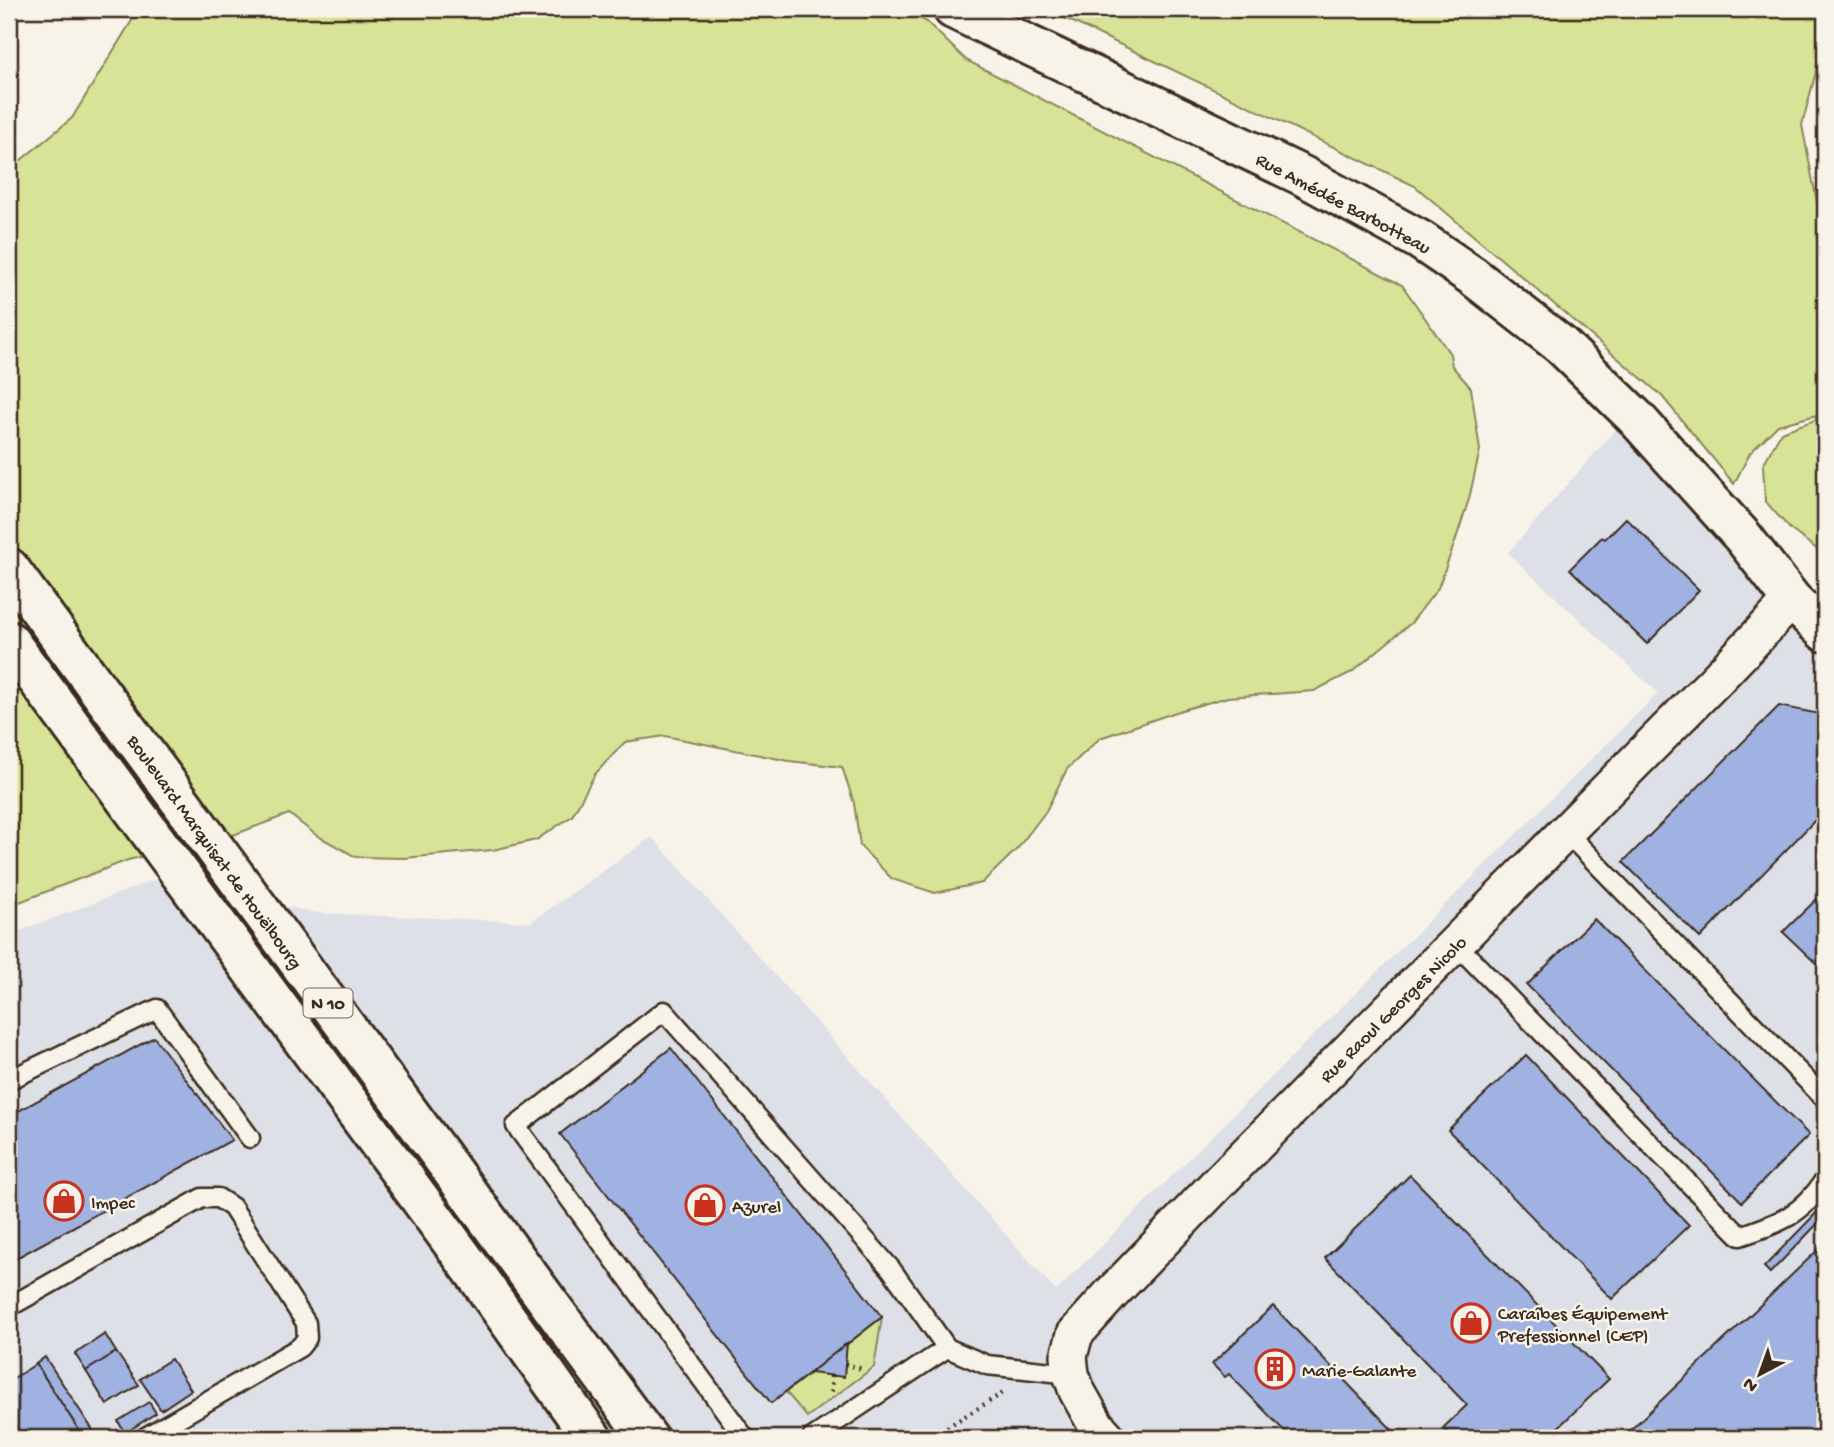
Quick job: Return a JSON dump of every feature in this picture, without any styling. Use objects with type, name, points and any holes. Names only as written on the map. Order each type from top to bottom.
[{"type":"main road","name":"Rue Amédée Barbotteau","points":[[953,9],[1303,176],[1420,240],[1463,270],[1561,345],[1635,417],[1743,537],[1792,600],[1825,632]]},
{"type":"main road","name":"Boulevard Marquisat de Houëlbourg","points":[[9,568],[648,1438]]},
{"type":"main road","name":"N 10","points":[[9,642],[476,1275],[592,1438]]},
{"type":"street","name":"Rue Raoul Georges Nicolo","points":[[1095,1434],[1077,1391],[1055,1373],[1069,1356],[1075,1334],[1792,600]]},
{"type":"lane","points":[[1566,832],[1825,1099]]},
{"type":"lane","points":[[1456,944],[1740,1236],[1780,1223],[1814,1197],[1825,1179]]},
{"type":"lane","points":[[9,1080],[157,1009],[250,1138]]},
{"type":"lane","points":[[745,1438],[516,1126],[664,1011],[891,1269],[947,1348],[987,1365],[1055,1373]]},
{"type":"lane","points":[[9,1307],[202,1198],[218,1198],[232,1207],[306,1322],[307,1339],[300,1347],[144,1438]]},
{"type":"lane","points":[[812,1438],[947,1348]]},
{"type":"path","points":[[929,1438],[1055,1373]]},
{"type":"shaded area","points":[[1621,423],[1825,632],[1825,1438],[9,1438],[9,935],[154,880],[317,913],[531,922],[652,837],[1056,1291],[1658,693],[1508,553]]},
{"type":"green space","points":[[139,9],[903,9],[927,22],[966,60],[1402,285],[1450,354],[1452,366],[1471,388],[1480,450],[1469,499],[1438,588],[1411,623],[1352,672],[1314,691],[1228,697],[1100,738],[1067,769],[1046,811],[1017,849],[982,883],[935,893],[892,879],[860,846],[854,803],[842,767],[789,761],[665,736],[625,742],[595,774],[572,816],[536,840],[493,850],[404,858],[356,857],[316,835],[289,814],[236,834],[128,860],[9,906],[9,170],[72,118]]},
{"type":"green space","points":[[1046,9],[1825,9],[1825,44],[1802,125],[1825,243],[1825,555],[1791,530],[1765,501],[1763,465],[1781,432],[1815,420],[1817,415],[1778,425],[1750,453],[1734,484],[1661,395],[1415,186]]},
{"type":"green space","points":[[882,1317],[874,1367],[807,1417],[786,1392]]},
{"type":"building","points":[[1626,518],[1699,590],[1647,644],[1570,569],[1602,537],[1605,539]]},
{"type":"building","points":[[1779,706],[1825,715],[1825,810],[1700,938],[1623,862]]},
{"type":"building","points":[[1825,891],[1825,972],[1783,932]]},
{"type":"building","points":[[1594,919],[1809,1135],[1742,1202],[1527,985]]},
{"type":"building","name":"Impec","points":[[154,1037],[232,1140],[9,1262],[9,1116]]},
{"type":"building","name":"Azurel","points":[[671,1048],[882,1317],[771,1403],[560,1134]]},
{"type":"building","points":[[1526,1055],[1689,1225],[1612,1299],[1448,1130]]},
{"type":"building","name":"Caraîbes Équipement Prefessionnel (CEP)","points":[[1410,1175],[1609,1379],[1547,1438],[1453,1438],[1443,1428],[1467,1405],[1325,1258]]},
{"type":"building","points":[[1825,1204],[1825,1216],[1770,1273],[1764,1267]]},
{"type":"building","points":[[1825,1243],[1825,1438],[1622,1438]]},
{"type":"building","name":"Marie-Galante","points":[[1273,1306],[1400,1438],[1291,1438],[1229,1374],[1225,1377],[1212,1364]]},
{"type":"building","points":[[105,1334],[116,1352],[86,1371],[75,1354]]},
{"type":"building","points":[[847,1343],[844,1377],[810,1373]]},
{"type":"building","points":[[116,1352],[139,1385],[107,1405],[86,1371]]},
{"type":"building","points":[[45,1357],[98,1438],[84,1438],[36,1364]]},
{"type":"building","points":[[171,1359],[191,1390],[161,1410],[140,1379]]},
{"type":"building","points":[[36,1364],[84,1438],[22,1438],[9,1417],[9,1381]]},
{"type":"building","points":[[149,1402],[156,1413],[125,1433],[118,1421]]},
{"type":"place","name":"Impec","points":[[64,1201]]},
{"type":"place","name":"Azurel","points":[[705,1205]]},
{"type":"place","name":"Caraîbes Équipement Prefessionnel (CEP)","points":[[1471,1323]]},
{"type":"place","name":"Marie-Galante","points":[[1275,1369]]}]
